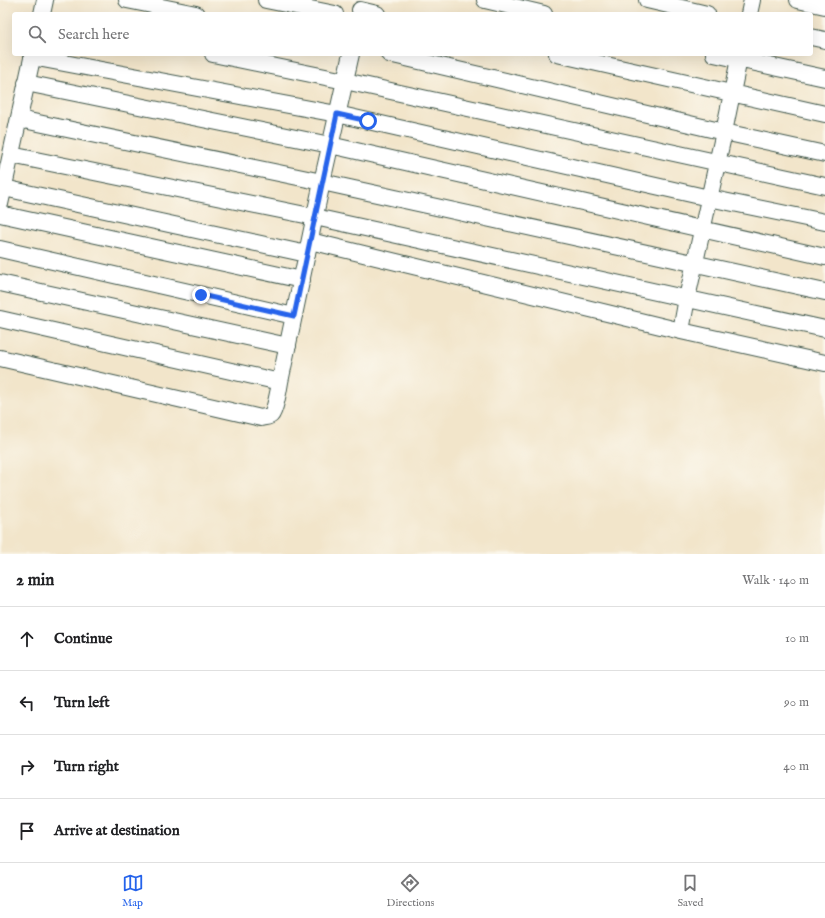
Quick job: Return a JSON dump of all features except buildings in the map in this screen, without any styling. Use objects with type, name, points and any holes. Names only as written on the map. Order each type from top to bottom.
[{"type":"lane","points":[[42,12],[45,0]]},
{"type":"lane","points":[[127,0],[186,12]]},
{"type":"lane","points":[[266,0],[325,12]]},
{"type":"lane","points":[[485,0],[536,12]]},
{"type":"lane","points":[[647,0],[698,12]]},
{"type":"lane","points":[[749,12],[752,0]]},
{"type":"lane","points":[[798,0],[825,6]]},
{"type":"lane","points":[[360,8],[371,12]]},
{"type":"lane","points":[[813,37],[825,40]]},
{"type":"lane","points":[[0,204],[33,56]]},
{"type":"lane","points":[[38,56],[337,114],[708,198],[825,222]]},
{"type":"lane","points":[[223,56],[345,81],[825,186]]},
{"type":"lane","points":[[0,358],[262,418],[271,415],[274,408],[288,346],[350,56]]},
{"type":"lane","points":[[398,56],[825,154]]},
{"type":"lane","points":[[566,56],[825,114]]},
{"type":"lane","points":[[681,331],[694,263],[724,132],[739,57],[825,78]]},
{"type":"lane","points":[[26,83],[330,146],[825,257]]},
{"type":"lane","points":[[19,119],[322,182],[825,292]]},
{"type":"lane","points":[[11,155],[315,217],[825,329]]},
{"type":"lane","points":[[4,188],[309,248],[825,363]]},
{"type":"lane","points":[[0,214],[302,280]]},
{"type":"lane","points":[[0,249],[294,316]]},
{"type":"lane","points":[[0,283],[288,346]]},
{"type":"lane","points":[[0,318],[280,382]]},
{"type":"route","points":[[201,295],[294,316],[337,114],[368,121]]}]
